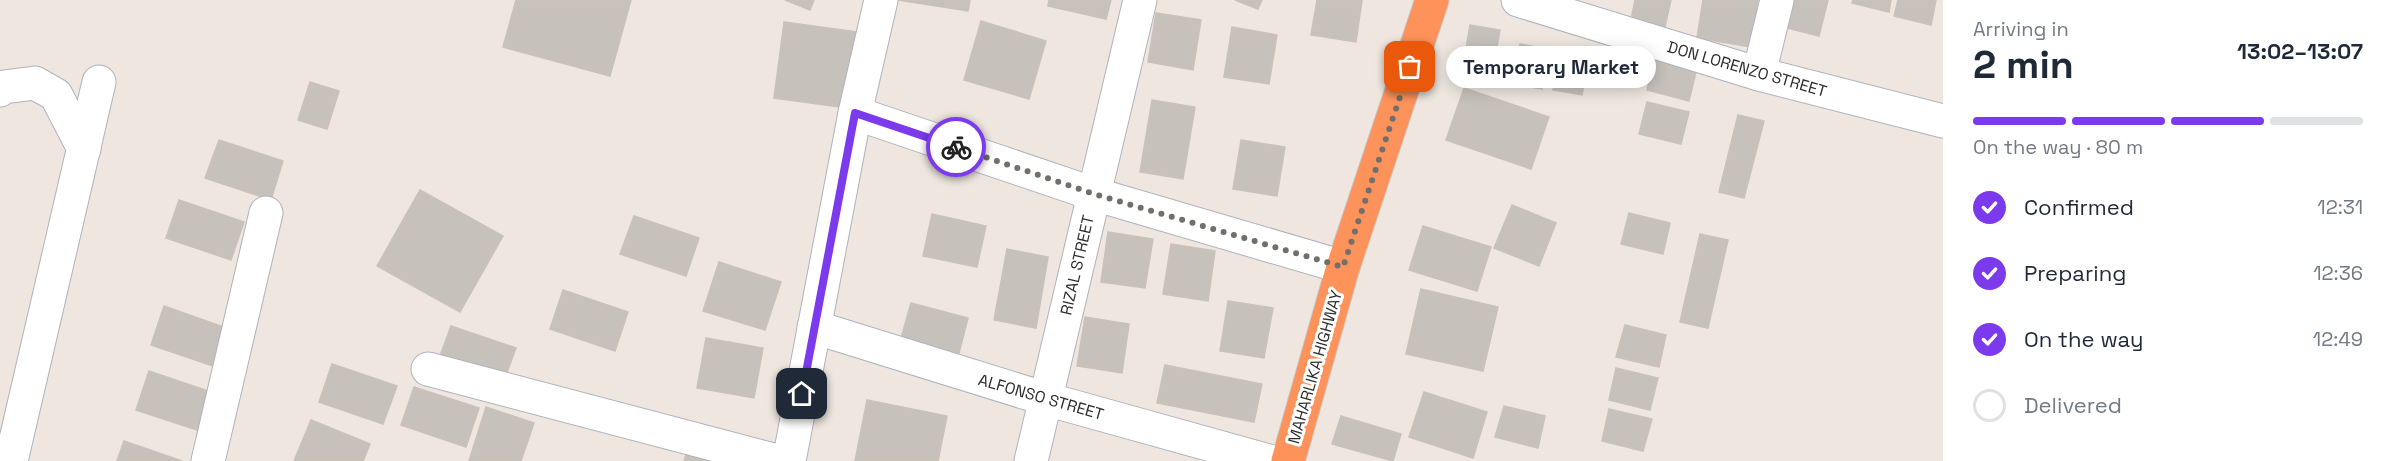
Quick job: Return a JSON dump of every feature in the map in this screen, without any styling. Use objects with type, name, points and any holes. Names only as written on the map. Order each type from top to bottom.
[{"type":"highway","name":"MAHARLIKA HIGHWAY","points":[[1288,461],[1343,267],[1432,0]]},
{"type":"street","points":[[789,461],[855,113],[881,0]]},
{"type":"street","name":"RIZAL STREET","points":[[1031,461],[1140,0]]},
{"type":"street","name":"DON LORENZO STREET","points":[[1518,0],[1760,75],[1943,121]]},
{"type":"street","points":[[1760,75],[1777,0]]},
{"type":"street","points":[[11,461],[99,82]]},
{"type":"street","points":[[0,90],[4,87],[35,83],[56,95],[84,149]]},
{"type":"street","points":[[855,113],[1094,194],[1343,267]]},
{"type":"street","points":[[208,461],[266,213]]},
{"type":"street","name":"ALFONSO STREET","points":[[814,327],[1046,399],[1269,461]]},
{"type":"street","points":[[428,369],[777,461]]},
{"type":"building","points":[[516,0],[631,0],[610,76],[503,47]]},
{"type":"building","points":[[785,0],[814,0],[810,10]]},
{"type":"building","points":[[898,0],[970,0],[968,11]]},
{"type":"building","points":[[1049,0],[1111,0],[1106,19],[1048,6]]},
{"type":"building","points":[[1235,0],[1262,0],[1258,9]]},
{"type":"building","points":[[1317,0],[1362,0],[1356,42],[1311,35]]},
{"type":"building","points":[[1635,0],[1671,0],[1664,31],[1630,24]]},
{"type":"building","points":[[1703,0],[1758,0],[1750,47],[1697,38]]},
{"type":"building","points":[[1789,0],[1828,0],[1819,36],[1783,27]]},
{"type":"building","points":[[1853,0],[1891,0],[1889,12],[1852,3]]},
{"type":"building","points":[[1898,0],[1936,0],[1931,25],[1894,16]]},
{"type":"building","points":[[1156,13],[1201,20],[1193,70],[1148,62]]},
{"type":"building","points":[[981,21],[1046,41],[1029,99],[964,80]]},
{"type":"building","points":[[784,22],[857,32],[847,108],[774,98]]},
{"type":"building","points":[[1470,25],[1500,30],[1493,70],[1463,65]]},
{"type":"building","points":[[1232,27],[1277,35],[1269,84],[1224,77]]},
{"type":"building","points":[[1520,44],[1549,49],[1542,89],[1513,84]]},
{"type":"building","points":[[1560,50],[1590,55],[1582,95],[1553,90]]},
{"type":"building","points":[[1655,59],[1697,68],[1689,101],[1647,90]]},
{"type":"building","points":[[310,82],[339,91],[327,129],[298,120]]},
{"type":"building","points":[[1464,88],[1549,117],[1531,169],[1446,140]]},
{"type":"building","points":[[1152,100],[1195,107],[1183,179],[1140,172]]},
{"type":"building","points":[[1647,102],[1689,112],[1681,144],[1639,134]]},
{"type":"building","points":[[1738,115],[1764,121],[1744,198],[1719,192]]},
{"type":"building","points":[[219,140],[283,161],[271,200],[205,178]]},
{"type":"building","points":[[1241,140],[1285,147],[1277,196],[1233,189]]},
{"type":"building","points":[[420,190],[503,236],[460,312],[377,266]]},
{"type":"building","points":[[179,200],[244,222],[231,260],[166,238]]},
{"type":"building","points":[[1512,205],[1556,223],[1539,266],[1494,248]]},
{"type":"building","points":[[1629,213],[1670,223],[1663,254],[1621,244]]},
{"type":"building","points":[[932,214],[986,226],[977,267],[923,256]]},
{"type":"building","points":[[634,216],[699,238],[686,276],[620,254]]},
{"type":"building","points":[[1423,226],[1491,247],[1477,291],[1409,270]]},
{"type":"building","points":[[1108,232],[1153,239],[1145,288],[1101,282]]},
{"type":"building","points":[[1700,234],[1728,240],[1708,328],[1680,322]]},
{"type":"building","points":[[1171,244],[1215,251],[1208,301],[1163,294]]},
{"type":"building","points":[[1007,249],[1048,257],[1036,328],[994,320]]},
{"type":"building","points":[[719,262],[781,282],[765,330],[703,311]]},
{"type":"building","points":[[1421,289],[1498,307],[1483,371],[1406,354]]},
{"type":"building","points":[[563,290],[628,312],[615,351],[550,329]]},
{"type":"building","points":[[1228,301],[1273,308],[1264,358],[1220,351]]},
{"type":"building","points":[[911,303],[968,318],[958,357],[900,342]]},
{"type":"building","points":[[164,306],[229,329],[216,367],[151,345]]},
{"type":"building","points":[[1085,317],[1129,324],[1122,373],[1077,366]]},
{"type":"building","points":[[1625,325],[1666,335],[1659,367],[1616,357]]},
{"type":"building","points":[[451,326],[516,348],[502,386],[437,364]]},
{"type":"building","points":[[706,338],[763,348],[754,398],[697,388]]},
{"type":"building","points":[[332,364],[397,386],[383,424],[319,402]]},
{"type":"building","points":[[1165,365],[1262,384],[1254,422],[1157,403]]},
{"type":"building","points":[[1616,368],[1658,378],[1650,410],[1609,400]]},
{"type":"building","points":[[149,371],[214,393],[200,431],[136,410]]},
{"type":"building","points":[[414,387],[479,408],[466,447],[401,425]]},
{"type":"building","points":[[1424,392],[1487,412],[1473,458],[1409,437]]},
{"type":"building","points":[[867,400],[947,416],[938,461],[855,461]]},
{"type":"building","points":[[1504,406],[1545,416],[1538,448],[1495,437]]},
{"type":"building","points":[[486,407],[534,423],[521,461],[469,461]]},
{"type":"building","points":[[1609,409],[1652,419],[1643,451],[1602,441]]},
{"type":"building","points":[[1341,416],[1401,434],[1393,461],[1332,444]]},
{"type":"building","points":[[311,420],[370,444],[363,461],[294,461]]},
{"type":"building","points":[[124,441],[182,461],[117,461]]},
{"type":"building","points":[[688,449],[724,461],[684,461]]},
{"type":"way so far","points":[[956,147],[1094,194],[1343,267],[1410,67]]},
{"type":"place","name":"Temporary Market","points":[[1410,67]]},
{"type":"route","points":[[802,394],[855,113],[956,147]]}]
